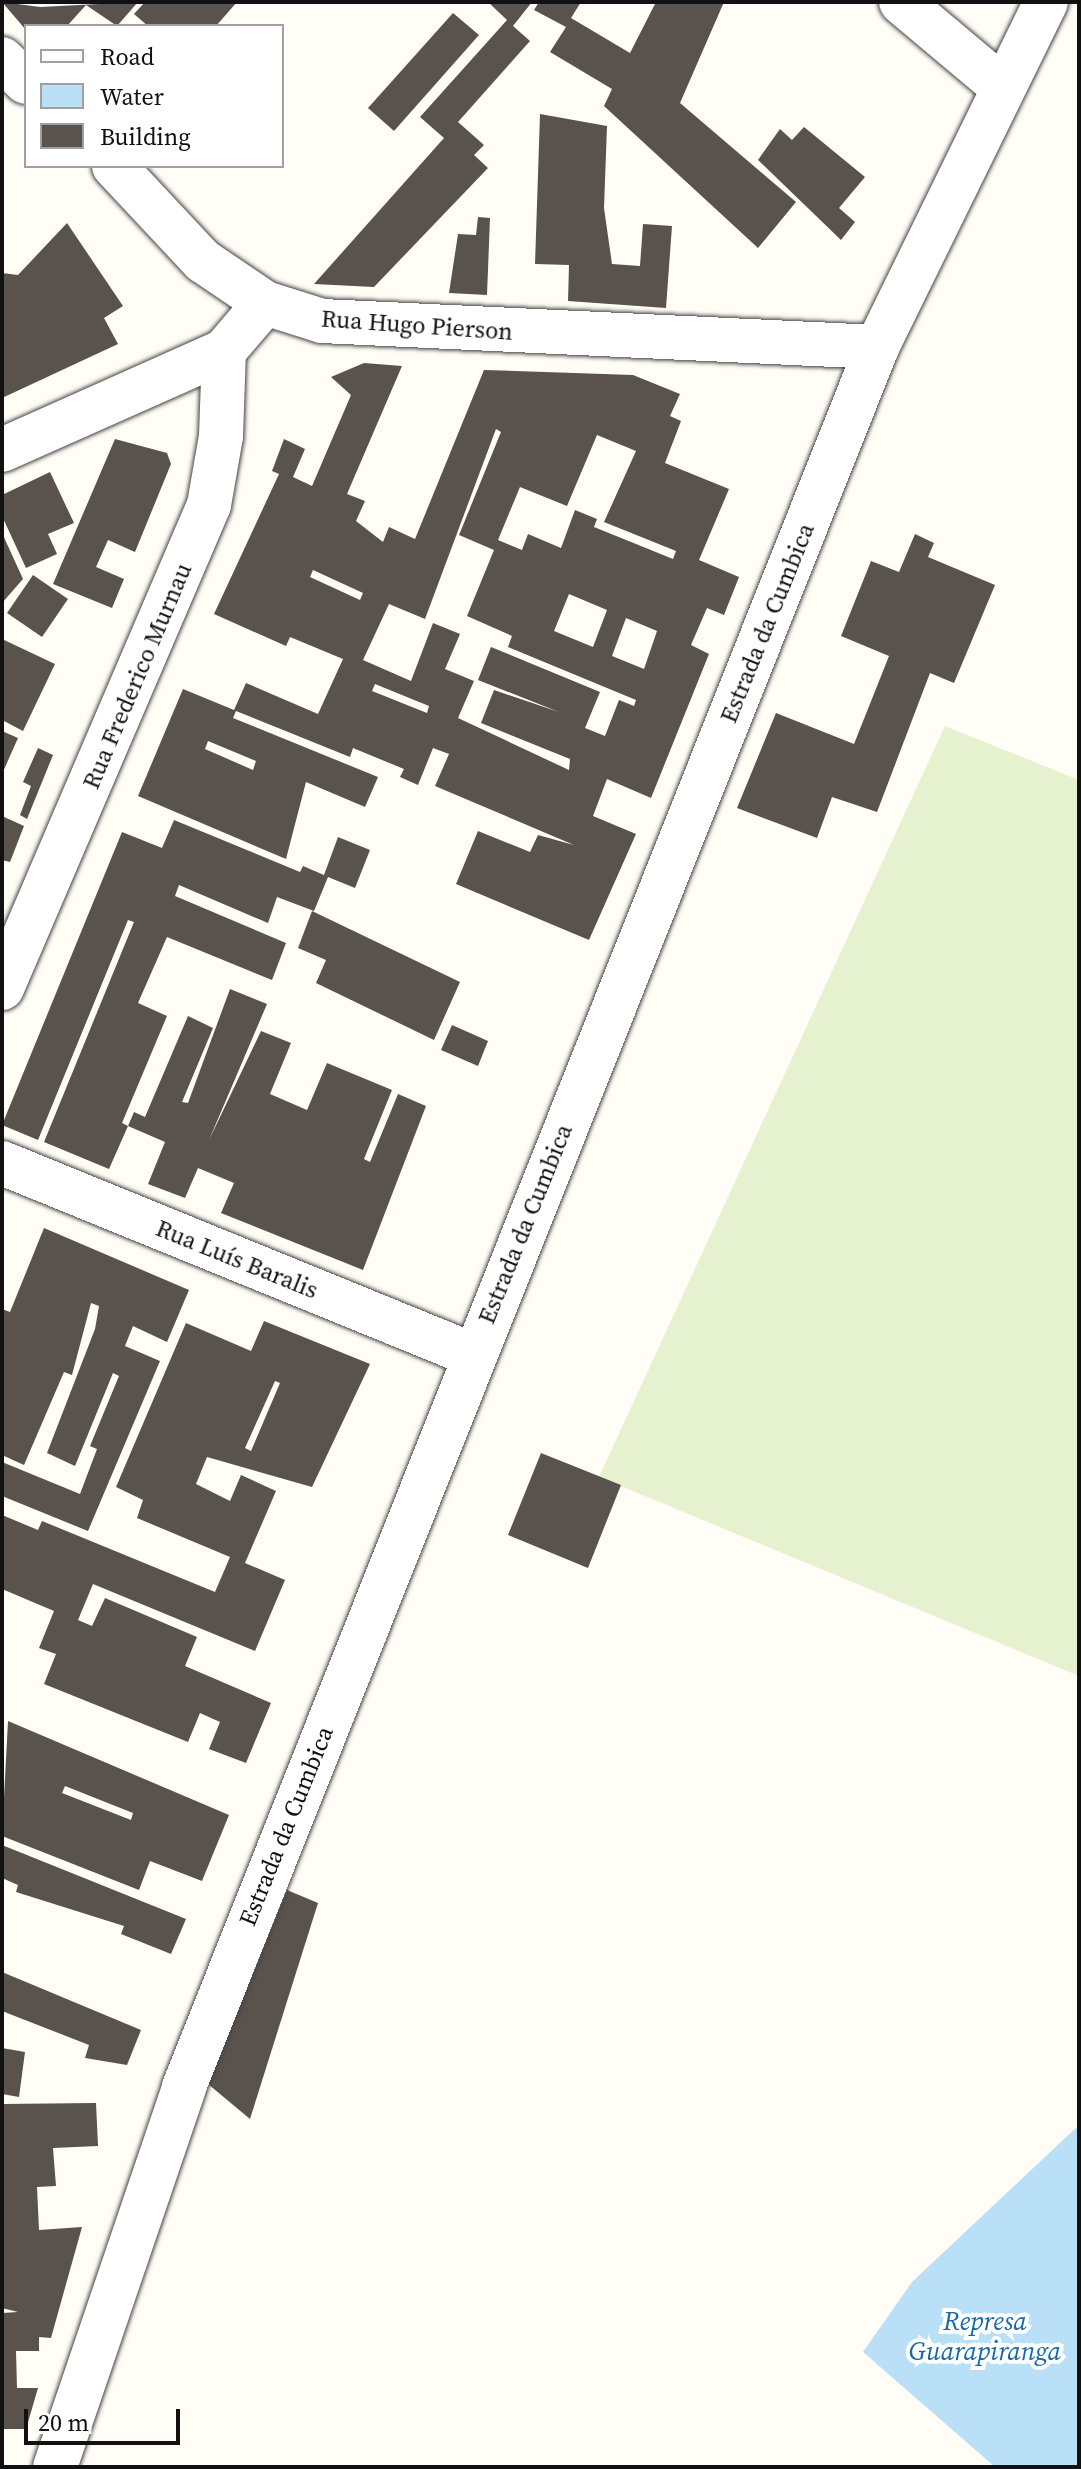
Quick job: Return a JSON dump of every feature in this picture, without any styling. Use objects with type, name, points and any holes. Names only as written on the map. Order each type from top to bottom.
[{"type":"street","points":[[901,2],[1000,85]]},
{"type":"street","name":"Estrada da Cumbica","points":[[55,2467],[184,2087],[877,347],[1000,85],[1046,2]]},
{"type":"street","points":[[2,59],[24,80]]},
{"type":"street","name":"Rua Hugo Pierson","points":[[116,168],[203,261],[265,303],[322,321],[877,347]]},
{"type":"street","points":[[2,450],[224,351],[265,303]]},
{"type":"street","name":"Rua Frederico Murnau","points":[[2,988],[209,505],[221,436],[224,351]]},
{"type":"street","name":"Rua Luís Baralis","points":[[2,1163],[473,1355]]},
{"type":"green space","points":[[945,726],[1079,780],[1079,1676],[599,1477]]},
{"type":"water","name":"Represa Guarapiranga","points":[[1079,2125],[1079,2467],[995,2467],[863,2352],[912,2282]]},
{"type":"building","points":[[2,2],[40,7],[138,2],[119,24],[86,5],[69,24],[24,24],[24,28]]},
{"type":"building","points":[[145,2],[237,2],[218,24],[146,24],[134,14]]},
{"type":"building","points":[[488,2],[532,2],[513,26],[530,41],[458,122],[484,145],[474,155],[488,168],[374,287],[314,284],[444,138],[420,117],[507,20]]},
{"type":"building","points":[[539,2],[581,2],[571,18],[630,53],[656,2],[724,2],[680,103],[796,202],[758,248],[604,106],[612,89],[550,52],[566,27],[534,10]]},
{"type":"building","points":[[453,13],[479,35],[394,131],[368,108]]},
{"type":"building","points":[[540,114],[607,126],[604,208],[612,264],[640,266],[643,224],[672,226],[666,308],[568,301],[569,265],[535,264]]},
{"type":"building","points":[[804,127],[865,177],[839,208],[855,222],[841,240],[758,160],[780,129],[792,140]]},
{"type":"building","points":[[478,217],[490,218],[487,295],[449,293],[458,234],[476,235]]},
{"type":"building","points":[[67,223],[123,306],[104,318],[118,344],[2,398],[2,273],[18,275]]},
{"type":"building","points":[[364,363],[402,366],[347,494],[365,501],[356,521],[383,542],[389,527],[415,539],[484,370],[633,375],[680,394],[670,416],[681,421],[665,463],[729,489],[699,560],[739,577],[724,615],[707,608],[691,645],[709,654],[651,798],[607,779],[593,816],[636,834],[589,940],[456,884],[478,831],[530,852],[538,835],[574,845],[435,786],[449,754],[433,748],[418,785],[400,777],[404,769],[353,748],[350,757],[236,711],[233,718],[378,777],[365,807],[306,782],[286,859],[138,796],[183,689],[234,710],[246,683],[318,714],[343,659],[290,637],[286,646],[214,614],[279,474],[272,471],[284,439],[305,449],[293,477],[312,486],[351,395],[331,377]],"holes":[[[496,429],[501,432],[459,535],[494,550],[467,616],[512,636],[508,647],[636,700],[634,706],[619,700],[605,736],[585,728],[600,692],[491,647],[478,680],[559,712],[494,690],[481,723],[570,759],[569,770],[458,718],[474,681],[445,669],[460,634],[433,623],[411,681],[363,660],[389,604],[425,619]],[[597,435],[636,451],[604,522],[676,551],[673,559],[594,527],[597,519],[575,510],[561,548],[528,534],[522,550],[498,540],[520,487],[567,506]],[[313,570],[363,593],[360,600],[310,577]],[[569,594],[607,610],[593,647],[554,631]],[[626,618],[657,631],[644,669],[612,656]],[[375,684],[429,706],[427,713],[372,691]],[[208,741],[256,761],[253,770],[205,749]]]},
{"type":"building","points":[[115,439],[167,453],[171,464],[135,552],[108,540],[96,567],[124,579],[112,608],[53,584]]},
{"type":"building","points":[[50,472],[74,523],[48,534],[57,554],[26,568],[2,516],[2,495]]},
{"type":"building","points":[[2,533],[23,579],[2,603]]},
{"type":"building","points":[[915,534],[934,543],[928,557],[995,585],[954,683],[930,673],[877,812],[832,797],[817,838],[737,808],[776,713],[854,744],[889,656],[841,636],[871,561],[899,572]]},
{"type":"building","points":[[33,575],[68,599],[42,637],[7,613]]},
{"type":"building","points":[[2,639],[55,664],[23,731],[2,720]]},
{"type":"building","points":[[2,731],[18,738],[2,774]]},
{"type":"building","points":[[38,748],[53,755],[27,819],[20,815],[31,786],[23,782]]},
{"type":"building","points":[[2,816],[24,826],[10,862],[2,860]]},
{"type":"building","points":[[174,820],[300,872],[303,866],[324,875],[338,837],[370,850],[355,888],[328,877],[314,911],[277,897],[268,923],[179,885],[175,896],[286,943],[272,980],[167,937],[138,1003],[167,1016],[122,1123],[128,1126],[109,1169],[44,1142],[134,922],[128,920],[38,1140],[2,1125],[122,832],[162,848]]},
{"type":"building","points":[[312,911],[460,982],[434,1040],[316,983],[326,960],[298,948]]},
{"type":"building","points":[[230,989],[267,1004],[209,1140],[261,1031],[291,1043],[270,1094],[307,1110],[327,1063],[392,1090],[364,1159],[370,1162],[398,1094],[426,1106],[363,1270],[221,1213],[234,1183],[198,1168],[185,1198],[148,1184],[165,1142],[128,1126],[134,1112],[145,1117],[188,1016],[213,1028],[182,1102],[188,1103]]},
{"type":"building","points":[[452,1025],[488,1041],[478,1066],[441,1050]]},
{"type":"building","points":[[44,1228],[189,1290],[167,1342],[133,1326],[125,1346],[160,1361],[88,1531],[2,1496],[2,1462],[80,1494],[97,1449],[90,1446],[119,1376],[113,1373],[75,1466],[47,1453],[95,1329],[99,1306],[91,1303],[72,1375],[64,1372],[24,1465],[2,1455],[2,1309],[10,1312]]},
{"type":"building","points":[[264,1321],[370,1364],[312,1487],[207,1457],[196,1484],[230,1501],[241,1475],[276,1491],[245,1563],[285,1580],[255,1651],[93,1584],[78,1620],[92,1626],[105,1598],[197,1637],[185,1666],[271,1703],[246,1763],[209,1749],[220,1722],[200,1713],[188,1742],[44,1684],[56,1654],[39,1648],[54,1611],[2,1589],[2,1515],[38,1530],[42,1521],[215,1592],[230,1557],[137,1518],[143,1500],[116,1487],[186,1323],[251,1351]],"holes":[[[275,1381],[280,1383],[251,1451],[245,1448]]]},
{"type":"building","points":[[541,1453],[621,1485],[588,1568],[508,1535]]},
{"type":"building","points":[[8,1721],[229,1815],[202,1881],[150,1861],[139,1890],[2,1836]],"holes":[[[65,1786],[133,1813],[131,1820],[62,1793]]]},
{"type":"building","points":[[2,1845],[186,1919],[171,1954],[121,1934],[124,1926],[16,1892],[18,1885],[2,1878]]},
{"type":"building","points":[[287,1890],[318,1903],[250,2119],[208,2084]]},
{"type":"building","points":[[2,1972],[141,2030],[127,2065],[85,2058],[89,2045],[2,2011]]},
{"type":"building","points":[[2,2048],[25,2052],[19,2097],[2,2094]]},
{"type":"building","points":[[96,2103],[98,2146],[53,2148],[56,2186],[37,2187],[39,2230],[82,2227],[51,2338],[39,2337],[39,2351],[16,2351],[17,2388],[38,2388],[26,2429],[2,2429],[2,2313],[18,2312],[2,2308],[2,2104]]}]
